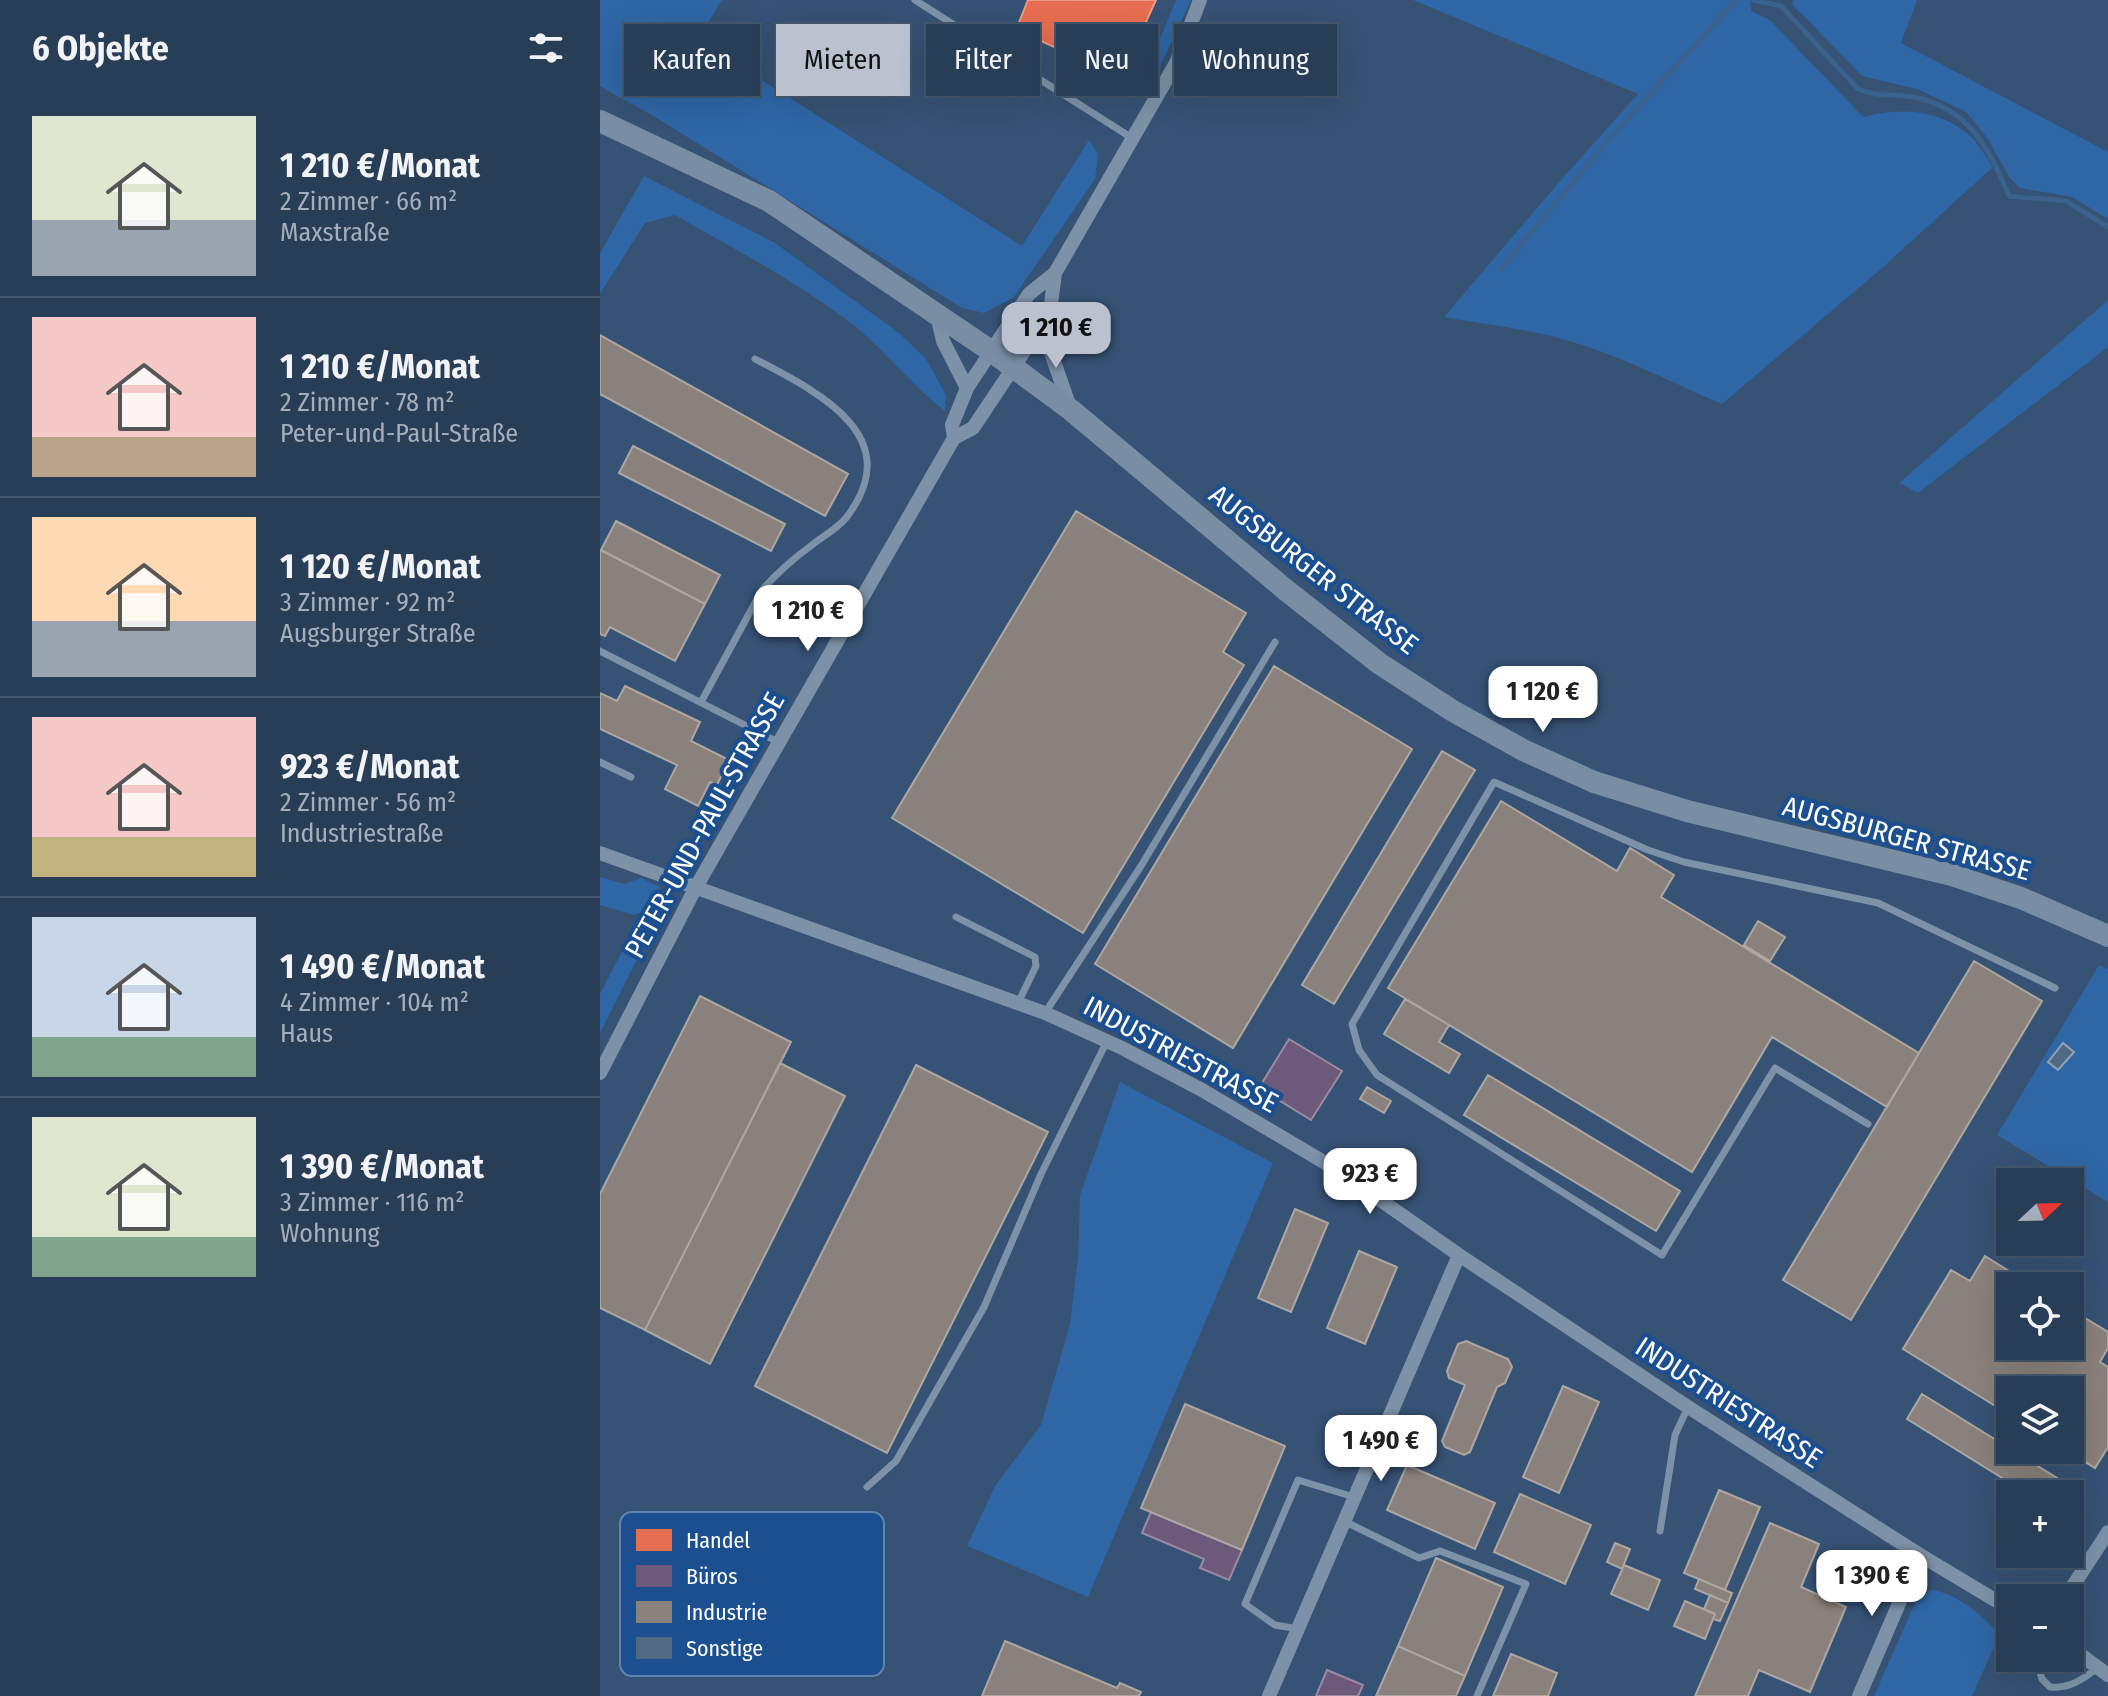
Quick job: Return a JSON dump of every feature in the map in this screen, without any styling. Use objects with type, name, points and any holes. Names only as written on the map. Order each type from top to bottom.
[{"type":"main road","name":"AUGSBURGER STRASSE","points":[[600,121],[769,201],[991,351],[1071,410],[1287,591],[1380,664],[1453,711],[1523,750],[1594,782],[1687,811],[1952,875],[2021,898],[2108,936]]},
{"type":"street","points":[[1071,410],[1043,323],[1051,304],[1055,273],[1176,63],[1200,0]]},
{"type":"street","name":"PETER-UND-PAUL-STRASSE","points":[[954,438],[952,425],[967,388],[1029,294],[1055,273]]},
{"type":"street","points":[[937,315],[943,341],[967,388]]},
{"type":"street","name":"PETER-UND-PAUL-STRASSE","points":[[600,1073],[696,887],[954,438],[973,428],[1043,323]]},
{"type":"street","name":"INDUSTRIESTRASSE","points":[[600,853],[1045,1013],[1202,1090],[1339,1171],[1688,1407],[1996,1601]]},
{"type":"street","points":[[1269,1696],[1459,1255]]},
{"type":"street","points":[[2074,1584],[2108,1532]]},
{"type":"street","points":[[1859,1696],[1920,1555]]},
{"type":"street","points":[[2084,1657],[2103,1671]]},
{"type":"lane","points":[[915,0],[1133,139]]},
{"type":"lane","points":[[701,702],[762,590],[845,519],[866,484],[868,472],[865,449],[856,429],[841,411],[812,388],[755,359]]},
{"type":"lane","points":[[1045,1013],[1141,866],[1275,642]]},
{"type":"lane","points":[[600,651],[778,742]]},
{"type":"lane","points":[[600,762],[631,777]]},
{"type":"lane","points":[[1868,1124],[1775,1068],[1662,1255],[1377,1075],[1359,1050],[1352,1024],[1494,782],[1648,850],[1684,862],[1878,903],[2055,988]]},
{"type":"lane","points":[[956,917],[1035,957],[1036,966],[1018,1003]]},
{"type":"lane","points":[[867,1487],[896,1461],[984,1307],[1041,1174],[1107,1041]]},
{"type":"lane","points":[[1660,1531],[1675,1435],[1688,1407]]},
{"type":"lane","points":[[1298,1629],[1275,1625],[1245,1604],[1298,1480],[1354,1497]]},
{"type":"lane","points":[[1344,1521],[1419,1558],[1440,1551],[1526,1584],[1477,1696]]},
{"type":"lane","points":[[2040,1672],[2050,1687],[2062,1688],[2103,1671]]},
{"type":"shaded area","points":[[600,0],[722,0],[707,24],[624,24],[624,96],[760,96],[760,79],[776,89],[776,96],[787,96],[1022,246],[1089,140],[1098,154],[1095,179],[1014,297],[984,313],[962,308],[600,86]]},
{"type":"shaded area","points":[[1176,0],[1191,0],[1180,24],[1174,24],[1174,36],[1158,70],[1158,43]]},
{"type":"shaded area","points":[[1413,0],[1750,0],[1751,11],[1770,20],[1863,117],[1905,111],[1946,120],[1973,139],[1993,167],[1882,268],[1722,404],[1572,342],[1525,330],[1444,317],[1638,94]]},
{"type":"shaded area","points":[[1794,0],[1917,0],[1901,43],[2108,152],[2108,219],[2072,197],[2020,188],[2009,177],[1988,139],[1966,112],[1917,89],[1862,76],[1792,4]]},
{"type":"shaded area","points":[[644,176],[775,243],[899,333],[926,359],[946,395],[945,411],[847,320],[784,278],[675,215],[645,223],[600,294],[600,253]]},
{"type":"shaded area","points":[[2108,300],[2108,347],[1918,493],[1899,483]]},
{"type":"shaded area","points":[[600,877],[624,884],[641,878],[660,887],[662,906],[634,915],[600,905]]},
{"type":"shaded area","points":[[629,938],[647,939],[600,1033],[600,994]]},
{"type":"shaded area","points":[[2099,965],[2108,969],[2108,1202],[2084,1188],[2084,1168],[2052,1168],[1997,1135]]},
{"type":"shaded area","points":[[1120,1082],[1273,1163],[1088,1597],[967,1546],[995,1486],[1041,1425],[1070,1324],[1078,1257],[1080,1195]]},
{"type":"shaded area","points":[[1930,1590],[1939,1591],[1969,1606],[1996,1632],[1996,1643],[1972,1696],[1874,1696],[1915,1603]]},
{"type":"building: Handel","points":[[1028,0],[1156,0],[1145,24],[1056,24],[1056,48],[1040,41],[1040,24],[1018,24]]},
{"type":"building: Büros","points":[[1289,1039],[1342,1071],[1311,1120],[1259,1088]]},
{"type":"building: Büros","points":[[1151,1512],[1242,1550],[1229,1580],[1200,1568],[1204,1559],[1142,1533]]},
{"type":"building: Büros","points":[[1327,1670],[1363,1685],[1358,1696],[1316,1696]]},
{"type":"building: Industrie","points":[[600,335],[848,474],[825,516],[600,394]]},
{"type":"building: Industrie","points":[[633,446],[785,524],[771,551],[619,473]]},
{"type":"building: Industrie","points":[[1076,511],[1246,613],[1223,652],[1244,665],[1083,933],[892,818]]},
{"type":"building: Industrie","points":[[616,521],[720,575],[705,604],[601,550]]},
{"type":"building: Industrie","points":[[600,550],[705,604],[675,661],[610,627],[605,636],[600,634]]},
{"type":"building: Industrie","points":[[1274,666],[1412,749],[1233,1048],[1095,964]]},
{"type":"building: Industrie","points":[[625,686],[700,722],[691,741],[729,760],[717,785],[710,782],[698,806],[665,789],[677,765],[600,729],[600,693],[617,701]]},
{"type":"building: Industrie","points":[[1442,751],[1475,770],[1334,1004],[1302,985]]},
{"type":"building: Industrie","points":[[1501,801],[1617,871],[1630,848],[1674,875],[1661,897],[1919,1053],[1887,1107],[1772,1037],[1692,1172],[1388,988]]},
{"type":"building: Industrie","points":[[1758,921],[1785,937],[1770,961],[1744,945]]},
{"type":"building: Industrie","points":[[1974,961],[2042,1001],[1851,1320],[1783,1280]]},
{"type":"building: Industrie","points":[[700,996],[791,1042],[645,1330],[600,1308],[600,1194]]},
{"type":"building: Industrie","points":[[1405,999],[1449,1025],[1439,1042],[1460,1054],[1449,1073],[1384,1034]]},
{"type":"building: Industrie","points":[[780,1063],[845,1096],[710,1364],[645,1330]]},
{"type":"building: Industrie","points":[[916,1065],[1048,1132],[887,1453],[755,1386]]},
{"type":"building: Industrie","points":[[1488,1075],[1680,1191],[1656,1231],[1464,1115]]},
{"type":"building: Industrie","points":[[1367,1087],[1391,1101],[1384,1113],[1360,1099]]},
{"type":"building: Industrie","points":[[1295,1209],[1328,1223],[1291,1312],[1258,1298]]},
{"type":"building: Industrie","points":[[1359,1251],[1397,1267],[1365,1344],[1327,1328]]},
{"type":"building: Industrie","points":[[1985,1256],[2011,1272],[1996,1272],[1996,1360],[2084,1360],[2084,1317],[2108,1332],[2108,1348],[2100,1362],[2108,1367],[2108,1447],[2095,1468],[2084,1461],[2084,1376],[1996,1376],[1996,1406],[1903,1349],[1951,1270],[1970,1281]]},
{"type":"building: Industrie","points":[[1466,1341],[1508,1359],[1512,1367],[1505,1383],[1497,1387],[1470,1452],[1464,1455],[1445,1447],[1442,1441],[1465,1385],[1449,1378],[1447,1371],[1458,1344]]},
{"type":"building: Industrie","points":[[1563,1386],[1599,1402],[1559,1493],[1523,1477]]},
{"type":"building: Industrie","points":[[1922,1394],[1996,1440],[1996,1464],[2035,1464],[2060,1480],[2005,1480],[1907,1419]]},
{"type":"building: Industrie","points":[[1185,1404],[1285,1446],[1242,1550],[1141,1508]]},
{"type":"building: Industrie","points":[[1407,1465],[1495,1503],[1475,1549],[1387,1510]]},
{"type":"building: Industrie","points":[[1719,1490],[1760,1507],[1725,1590],[1684,1573]]},
{"type":"building: Industrie","points":[[1520,1494],[1591,1525],[1565,1584],[1494,1552]]},
{"type":"building: Industrie","points":[[1770,1523],[1819,1544],[1801,1587],[1846,1607],[1810,1692],[1759,1670],[1748,1696],[1695,1696]]},
{"type":"building: Industrie","points":[[1615,1543],[1630,1549],[1622,1569],[1607,1562]]},
{"type":"building: Industrie","points":[[1436,1558],[1503,1587],[1465,1676],[1398,1646]]},
{"type":"building: Industrie","points":[[1624,1565],[1660,1580],[1648,1610],[1611,1594]]},
{"type":"building: Industrie","points":[[1699,1579],[1732,1593],[1728,1603],[1695,1589]]},
{"type":"building: Industrie","points":[[1710,1595],[1728,1603],[1720,1621],[1713,1619],[1715,1614],[1704,1609]]},
{"type":"building: Industrie","points":[[1685,1601],[1715,1614],[1705,1639],[1674,1626]]},
{"type":"building: Industrie","points":[[1005,1641],[1117,1688],[1120,1683],[1141,1692],[1139,1696],[982,1696]]},
{"type":"building: Industrie","points":[[1398,1646],[1465,1676],[1456,1696],[1376,1696]]},
{"type":"building: Industrie","points":[[1511,1654],[1557,1673],[1548,1696],[1493,1696]]},
{"type":"building: Sonstige","points":[[2063,1043],[2074,1052],[2058,1070],[2048,1062]]},
{"type":"waterway","points":[[1500,270],[1609,139],[1736,0]]},
{"type":"waterway","points":[[1753,0],[1781,6],[1858,89],[1932,102],[1963,120],[1985,147],[2009,196],[2066,201],[2108,227]]}]
